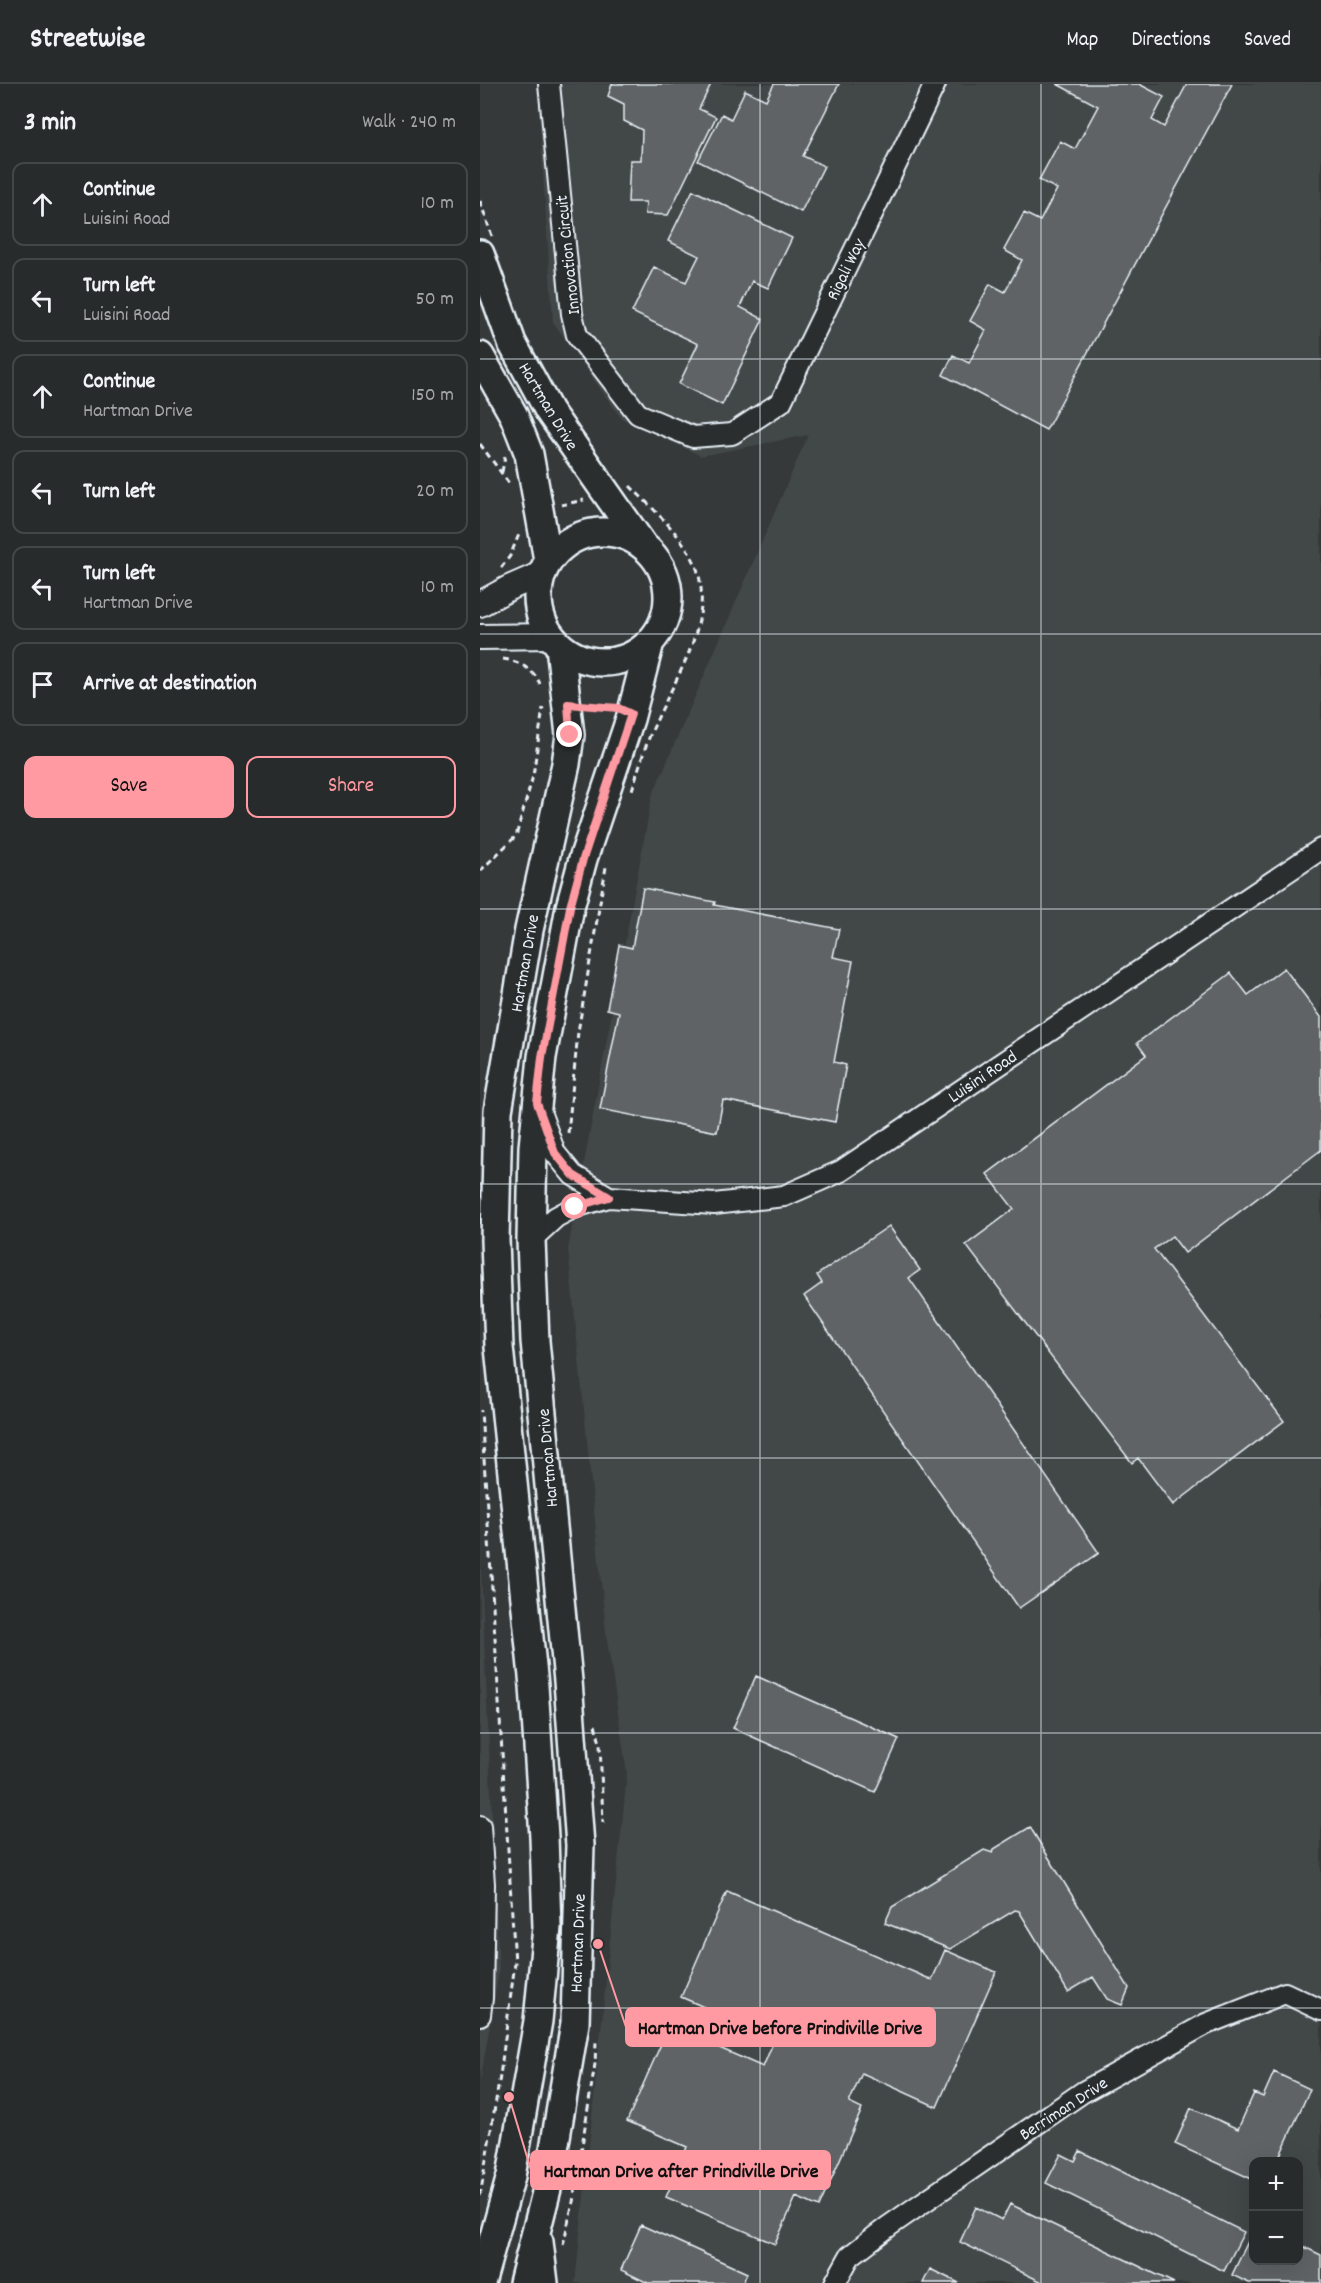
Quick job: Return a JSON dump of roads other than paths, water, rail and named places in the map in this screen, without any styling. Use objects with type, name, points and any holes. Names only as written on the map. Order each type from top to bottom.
[{"type":"main road","name":"Hartman Drive","points":[[480,254],[512,343],[549,411],[642,544]]},
{"type":"main road","name":"Hartman Drive","points":[[480,356],[522,431],[540,509],[545,567]]},
{"type":"main road","points":[[603,531],[624,534],[642,544],[654,555],[662,569],[668,592],[666,615],[660,630],[650,642],[630,656],[606,662],[581,658],[555,641],[541,617],[537,596],[545,567],[563,545],[582,534],[603,531]]},
{"type":"main road","name":"Hartman Drive","points":[[482,2283],[511,2176],[538,2021],[547,1927],[544,1837],[534,1686],[499,1347],[495,1240],[498,1111],[530,930],[566,764],[570,735],[568,704],[555,641]]},
{"type":"main road","name":"Hartman Drive","points":[[523,2283],[548,2185],[575,2023],[580,1845],[568,1681],[535,1341],[531,1240],[533,1147],[542,1057],[570,907],[583,859],[642,721],[650,642]]},
{"type":"main road","points":[[537,2229],[544,2283]]},
{"type":"street","name":"Innovation Circuit","points":[[549,84],[572,314],[577,335],[638,414],[693,437],[732,434]]},
{"type":"street","name":"Rigali Way","points":[[732,434],[781,402],[935,84]]},
{"type":"street","points":[[480,604],[545,567]]},
{"type":"street","points":[[480,637],[555,641]]},
{"type":"street","name":"Luisini Road","points":[[531,1240],[556,1217],[575,1207],[609,1197],[714,1204],[784,1196],[841,1171],[1321,849]]},
{"type":"street","name":"Luisini Road","points":[[537,1103],[555,1153],[573,1175],[609,1197]]},
{"type":"street","points":[[480,1826],[484,1884],[480,2015]]},
{"type":"street","name":"Berriman Drive","points":[[835,2283],[850,2256],[889,2226],[1083,2092],[1206,2024],[1285,1993],[1321,2010]]},
{"type":"place","name":"Hartman Drive before Prindiville Drive","points":[[598,1944]]},
{"type":"place","name":"Hartman Drive after Prindiville Drive","points":[[509,2097]]}]
